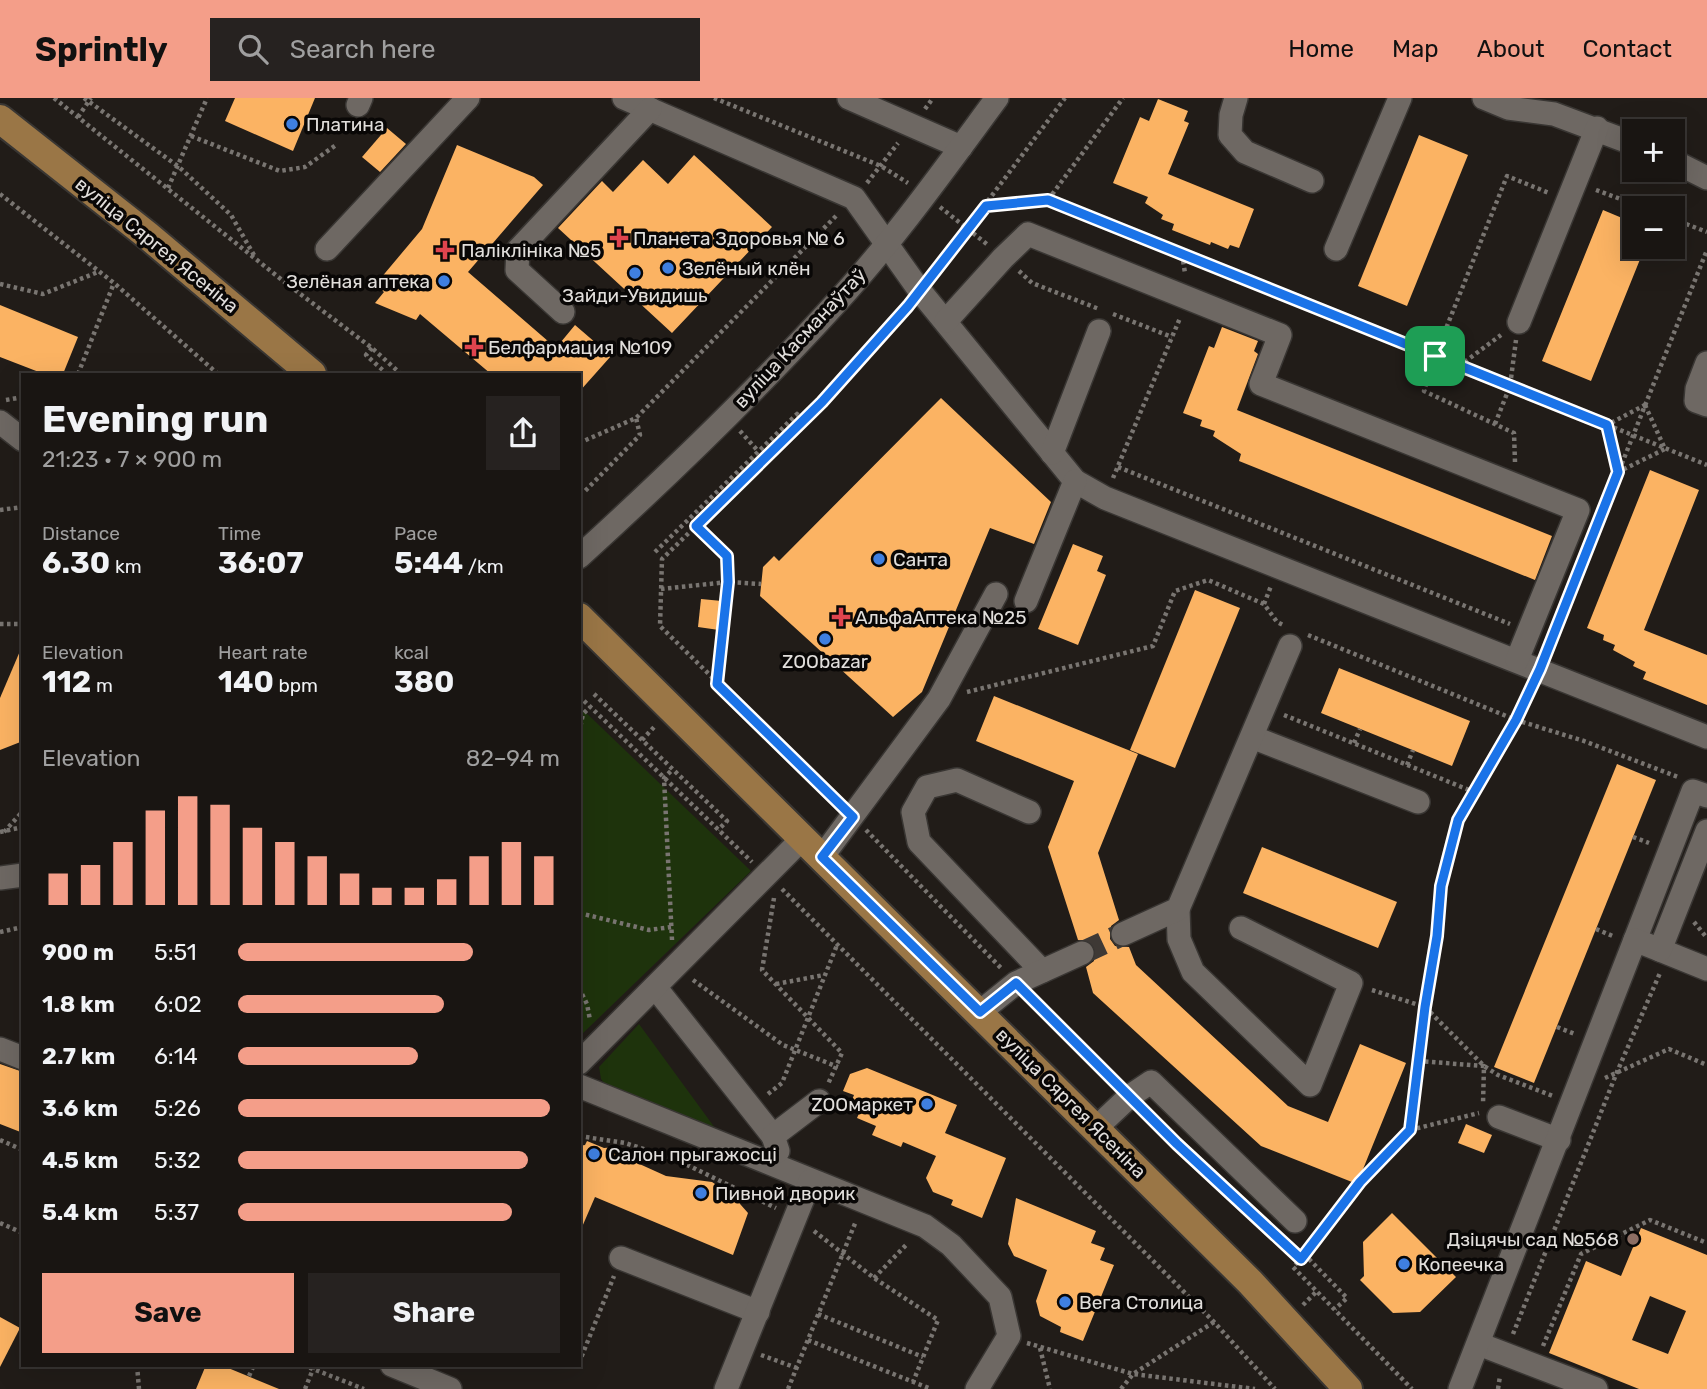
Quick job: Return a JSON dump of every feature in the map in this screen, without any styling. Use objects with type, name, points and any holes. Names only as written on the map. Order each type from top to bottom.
[{"type":"main road","name":"вуліца Сяргея Ясеніна","points":[[0,119],[147,234],[311,373]]},
{"type":"main road","name":"вуліца Сяргея Ясеніна","points":[[581,619],[1250,1282],[1348,1389]]},
{"type":"street","points":[[327,249],[468,98]]},
{"type":"street","points":[[624,98],[854,198],[920,291],[1075,481],[1105,498],[1707,737]]},
{"type":"street","points":[[849,98],[961,147]]},
{"type":"street","name":"вуліца Касманаўтаў","points":[[581,555],[752,390],[837,302],[885,245],[997,98]]},
{"type":"street","points":[[1236,98],[1231,115],[1230,135],[1245,152],[1312,181]]},
{"type":"street","points":[[1336,249],[1400,98]]},
{"type":"street","points":[[1484,98],[1508,108],[1554,114],[1622,139]]},
{"type":"street","points":[[563,312],[517,270],[518,250],[650,109]]},
{"type":"street","points":[[1519,322],[1597,128]]},
{"type":"street","points":[[1685,168],[1707,178]]},
{"type":"street","points":[[946,321],[1028,234],[1280,335],[1261,384],[1577,510],[1517,660]]},
{"type":"street","points":[[1052,453],[1098,331]]},
{"type":"street","points":[[1707,363],[1697,389],[1696,401],[1707,405]]},
{"type":"street","points":[[0,422],[21,438]]},
{"type":"street","points":[[1026,600],[1075,481]]},
{"type":"street","points":[[587,1055],[655,987],[679,969],[767,875],[853,817],[939,699],[996,594]]},
{"type":"street","points":[[1241,928],[1351,983],[1310,1085],[1192,972],[1179,939],[1178,909],[1294,635]]},
{"type":"street","points":[[1252,737],[1418,802]]},
{"type":"street","points":[[1029,812],[957,780],[927,787],[912,812],[919,842],[1042,971]]},
{"type":"street","points":[[1460,1389],[1575,1098],[1627,939],[1693,791],[1707,796]]},
{"type":"street","points":[[1664,952],[1707,831]]},
{"type":"street","points":[[0,878],[21,875]]},
{"type":"street","points":[[1123,934],[1178,909]]},
{"type":"street","points":[[1627,939],[1707,969]]},
{"type":"street","points":[[980,1012],[1016,983],[1082,953]]},
{"type":"street","points":[[655,987],[773,1136],[783,1170]]},
{"type":"street","points":[[0,1049],[21,1057]]},
{"type":"street","points":[[1095,1129],[1130,1096],[1151,1082],[1295,1221]]},
{"type":"street","points":[[581,1087],[925,1226],[951,1245],[1000,1297],[1009,1336],[977,1389]]},
{"type":"street","points":[[773,1136],[819,1101]]},
{"type":"street","points":[[1499,1117],[1559,1140]]},
{"type":"street","points":[[726,1389],[810,1181]]},
{"type":"street","points":[[621,1258],[758,1312]]},
{"type":"street","points":[[1479,1344],[1595,1389]]},
{"type":"street","points":[[418,1370],[450,1389]]},
{"type":"path","points":[[54,98],[257,261],[373,348],[400,373]]},
{"type":"path","points":[[84,98],[179,167],[231,215],[257,261]]},
{"type":"path","points":[[168,188],[207,98]]},
{"type":"path","points":[[714,98],[880,166]]},
{"type":"path","points":[[581,442],[636,418],[854,198],[933,98]]},
{"type":"path","points":[[1065,98],[920,291],[804,421],[662,559],[660,625],[1016,983],[1225,1188]]},
{"type":"path","points":[[1048,200],[1123,98]]},
{"type":"path","points":[[78,117],[90,100]]},
{"type":"path","points":[[191,136],[280,170],[305,167],[336,145]]},
{"type":"path","points":[[1516,484],[1514,433],[1424,391],[1435,356],[1507,176],[1622,203]]},
{"type":"path","points":[[0,194],[114,283],[217,373]]},
{"type":"path","points":[[986,206],[1048,200],[1707,465]]},
{"type":"path","points":[[1685,224],[1707,232]]},
{"type":"path","points":[[1598,524],[1707,250]]},
{"type":"path","points":[[1105,498],[1188,298],[1182,254]]},
{"type":"path","points":[[0,284],[43,294],[99,271]]},
{"type":"path","points":[[78,373],[114,283]]},
{"type":"path","points":[[1459,366],[1519,322]]},
{"type":"path","points":[[1495,424],[1510,386],[1519,322]]},
{"type":"path","points":[[373,348],[366,355],[386,373]]},
{"type":"path","points":[[0,402],[21,397]]},
{"type":"path","points":[[1607,425],[1645,405]]},
{"type":"path","points":[[1645,405],[1665,449]]},
{"type":"path","points":[[655,552],[797,414],[804,421]]},
{"type":"path","points":[[582,492],[640,435],[636,418]]},
{"type":"path","points":[[1607,425],[1618,472]]},
{"type":"path","points":[[1618,472],[1665,449]]},
{"type":"path","points":[[1118,467],[1528,631]]},
{"type":"path","points":[[0,510],[21,507]]},
{"type":"path","points":[[696,526],[727,556],[728,582],[717,684]]},
{"type":"path","points":[[939,699],[1153,646],[1175,591],[1208,580],[1264,604],[1277,622],[1294,635],[1516,720],[1584,741],[1683,779]]},
{"type":"path","points":[[661,589],[728,582],[761,584]]},
{"type":"path","points":[[1264,604],[1271,586]]},
{"type":"path","points":[[0,624],[21,624]]},
{"type":"path","points":[[1410,1130],[1437,936],[1441,886],[1458,820],[1516,720],[1540,669]]},
{"type":"path","points":[[594,694],[727,821],[718,830]]},
{"type":"path","points":[[581,698],[767,875]]},
{"type":"path","points":[[581,724],[583,714],[590,707]]},
{"type":"path","points":[[1265,707],[1474,792]]},
{"type":"path","points":[[1354,743],[1360,729]]},
{"type":"path","points":[[1408,765],[1413,750]]},
{"type":"path","points":[[673,769],[664,778],[671,928],[679,969],[783,1045],[838,1067]]},
{"type":"path","points":[[2,832],[21,813]]},
{"type":"path","points":[[2,832],[21,827]]},
{"type":"path","points":[[1633,837],[1656,846]]},
{"type":"path","points":[[819,1101],[838,1067],[842,1054],[762,970],[777,883],[1214,1322],[1275,1389]]},
{"type":"path","points":[[581,913],[649,930],[671,928]]},
{"type":"path","points":[[0,932],[21,927]]},
{"type":"path","points":[[1596,929],[1627,939]]},
{"type":"path","points":[[751,1108],[782,1083],[837,945]]},
{"type":"path","points":[[1498,1389],[1505,1354],[1664,952]]},
{"type":"path","points":[[776,984],[825,974]]},
{"type":"path","points":[[1351,983],[1425,1007],[1484,1066],[1498,1076],[1575,1098],[1617,1072],[1669,1049],[1707,1065]]},
{"type":"path","points":[[581,992],[587,1004],[587,1055]]},
{"type":"path","points":[[1557,1027],[1580,1036]]},
{"type":"path","points":[[1418,1061],[1484,1066]]},
{"type":"path","points":[[1412,1389],[1293,1267],[1360,1182],[1410,1130],[1483,1111],[1484,1066]]},
{"type":"path","points":[[0,1140],[21,1149]]},
{"type":"path","points":[[789,1389],[864,1203]]},
{"type":"path","points":[[1538,1357],[1581,1254],[1650,1220],[1707,1243]]},
{"type":"path","points":[[0,1223],[21,1232]]},
{"type":"path","points":[[874,1278],[925,1226]]},
{"type":"path","points":[[1273,1233],[1347,1298],[1334,1309]]},
{"type":"path","points":[[581,1358],[621,1258]]},
{"type":"path","points":[[818,1314],[923,1357]]},
{"type":"path","points":[[1121,1389],[1133,1374],[1214,1322]]},
{"type":"path","points":[[1009,1336],[1040,1348],[1133,1374],[1255,1389]]},
{"type":"path","points":[[808,1339],[931,1389]]},
{"type":"path","points":[[743,1348],[797,1368]]},
{"type":"path","points":[[1040,1348],[1049,1389]]},
{"type":"path","points":[[137,1367],[139,1389]]},
{"type":"path","points":[[249,1376],[253,1367]]},
{"type":"path","points":[[308,1367],[363,1389]]},
{"type":"path","points":[[305,1389],[313,1369]]},
{"type":"green space","points":[[581,708],[751,871],[581,1035]]},
{"type":"green space","points":[[639,1024],[715,1128],[607,1087],[601,1079],[599,1067]]},
{"type":"building","points":[[235,98],[315,98],[293,151],[225,121]]},
{"type":"building","points":[[1158,99],[1188,111],[1184,121],[1189,123],[1168,174],[1254,209],[1239,248],[1230,245],[1228,249],[1211,242],[1210,245],[1172,230],[1174,224],[1161,219],[1163,215],[1145,203],[1148,197],[1113,183],[1140,117],[1149,121]]},
{"type":"building","points":[[387,128],[406,144],[380,172],[362,157]]},
{"type":"building","points":[[1419,135],[1468,155],[1407,306],[1358,286]]},
{"type":"building","name":"Паліклініка №5","points":[[457,145],[534,177],[543,185],[468,272],[556,348],[575,325],[611,356],[581,390],[581,373],[490,373],[420,314],[416,320],[375,303],[384,292],[375,285],[422,229]]},
{"type":"building","name":"Зелёный клён","points":[[694,155],[772,227],[672,333],[558,228],[602,181],[613,192],[643,160],[668,184]]},
{"type":"building","points":[[1603,210],[1622,218],[1622,259],[1640,259],[1591,381],[1542,361]]},
{"type":"building","points":[[0,305],[78,337],[63,373],[41,373],[0,357]]},
{"type":"building","points":[[1222,327],[1258,341],[1254,351],[1258,354],[1237,410],[1552,536],[1535,580],[1239,461],[1241,454],[1213,436],[1215,431],[1200,426],[1202,420],[1183,413],[1209,346],[1214,348]]},
{"type":"building","name":"Санта","points":[[941,398],[1051,502],[1034,544],[990,528],[922,692],[893,717],[760,596],[763,567],[774,556],[779,561]]},
{"type":"building","points":[[1650,470],[1699,490],[1644,630],[1707,655],[1707,705],[1643,679],[1646,672],[1633,666],[1635,662],[1613,650],[1615,645],[1603,640],[1604,635],[1587,628]]},
{"type":"building","points":[[1073,544],[1103,556],[1097,571],[1106,575],[1078,645],[1038,629]]},
{"type":"building","points":[[1195,590],[1240,608],[1175,768],[1130,750]]},
{"type":"building","points":[[701,599],[722,601],[719,630],[698,627]]},
{"type":"building","points":[[21,649],[21,742],[0,750],[0,698]]},
{"type":"building","points":[[1339,668],[1470,721],[1452,766],[1321,713]]},
{"type":"building","points":[[994,696],[1138,754],[1098,853],[1119,920],[1111,926],[1110,939],[1115,946],[1129,947],[1136,965],[1288,1106],[1328,1122],[1360,1044],[1406,1063],[1357,1184],[1261,1146],[1093,993],[1086,967],[1094,961],[1095,948],[1090,941],[1078,940],[1048,847],[1074,781],[976,741]]},
{"type":"building","points":[[1617,764],[1656,780],[1534,1083],[1494,1067]]},
{"type":"building","points":[[1262,847],[1397,902],[1378,948],[1243,893]]},
{"type":"building","points":[[0,1064],[21,1071],[21,1132],[0,1124]]},
{"type":"building","points":[[867,1068],[957,1105],[945,1133],[1006,1158],[982,1218],[951,1205],[953,1200],[933,1192],[926,1178],[936,1156],[903,1142],[901,1147],[872,1135],[876,1126],[857,1118],[861,1109],[850,1105],[854,1095],[843,1091],[850,1074]]},
{"type":"building","points":[[1466,1124],[1492,1135],[1484,1153],[1458,1143]]},
{"type":"building","points":[[587,1141],[604,1148],[616,1147],[624,1157],[666,1176],[712,1182],[733,1196],[748,1213],[733,1255],[595,1197],[581,1229],[581,1146]]},
{"type":"building","points":[[1016,1198],[1096,1231],[1091,1243],[1105,1248],[1100,1260],[1114,1265],[1083,1341],[1060,1332],[1061,1327],[1040,1316],[1036,1301],[1047,1270],[1014,1256],[1008,1244]]},
{"type":"building","points":[[1392,1213],[1456,1277],[1420,1312],[1393,1313],[1360,1280],[1364,1276],[1363,1242]]},
{"type":"building","points":[[1641,1228],[1707,1255],[1707,1389],[1639,1389],[1549,1353],[1586,1261],[1621,1276]],"holes":[[[1650,1296],[1686,1311],[1668,1354],[1632,1340]]]},
{"type":"building","points":[[0,1317],[20,1328],[0,1367]]},
{"type":"building","points":[[205,1367],[226,1367],[279,1389],[196,1389]]},
{"type":"tunnel","points":[[1082,953],[1123,934]]},
{"type":"place","name":"Платина","points":[[292,124]]},
{"type":"place","name":"Планета Здоровья № 6","points":[[619,238]]},
{"type":"place","name":"Паліклініка №5","points":[[445,250]]},
{"type":"place","name":"Зелёный клён","points":[[668,268]]},
{"type":"place","name":"Зайди-Увидишь","points":[[635,273]]},
{"type":"place","name":"Зелёная аптека","points":[[444,281]]},
{"type":"place","name":"Белфармация №109","points":[[474,347]]},
{"type":"place","name":"Санта","points":[[879,559]]},
{"type":"place","name":"АльфаАптека №25","points":[[841,617]]},
{"type":"place","name":"ZOObazar","points":[[825,639]]},
{"type":"place","name":"ZOOмаркет","points":[[927,1104]]},
{"type":"place","name":"Салон прыгажосці","points":[[594,1154]]},
{"type":"place","name":"Пивной дворик","points":[[701,1193]]},
{"type":"place","name":"Дзіцячы сад №568","points":[[1633,1239]]},
{"type":"place","name":"Копеечка","points":[[1404,1264]]},
{"type":"place","name":"Вега Столица","points":[[1065,1302]]},
{"type":"route","points":[[1048,200],[1435,356],[1607,425],[1618,472],[1540,669],[1516,720],[1458,820],[1441,886],[1437,936],[1410,1130],[1360,1182],[1301,1259],[1177,1144],[1016,983],[980,1012],[822,857],[853,817],[717,684],[728,582],[727,556],[696,526],[822,402],[908,306],[986,206],[1048,200]]}]
